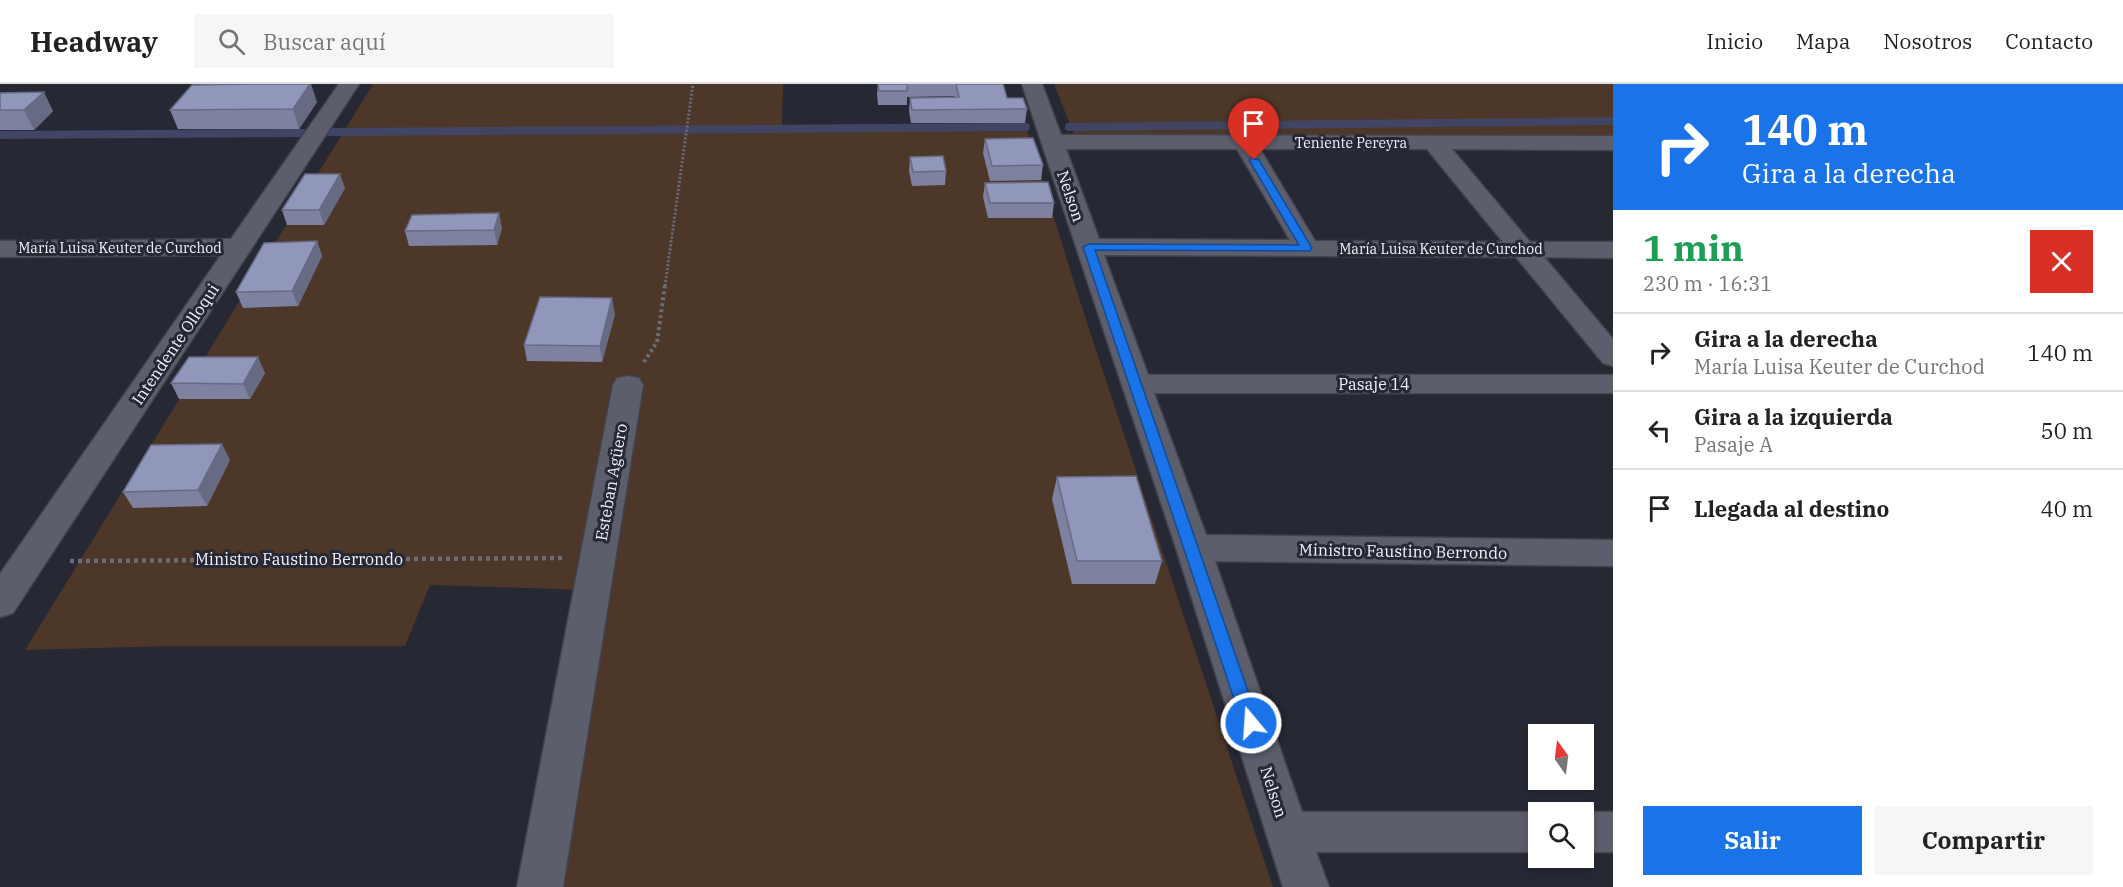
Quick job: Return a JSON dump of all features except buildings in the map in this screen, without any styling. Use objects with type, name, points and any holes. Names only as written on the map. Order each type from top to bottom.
[{"type":"street","name":"Intendente Olloqui","points":[[0,603],[14,561],[241,247],[349,84]]},
{"type":"street","name":"Nelson","points":[[1032,84],[1193,548],[1306,887]]},
{"type":"street","name":"Teniente Pereyra","points":[[1053,142],[1613,143]]},
{"type":"street","points":[[1244,142],[1307,248]]},
{"type":"street","points":[[1434,143],[1613,357]]},
{"type":"street","name":"María Luisa Keuter de Curchod","points":[[0,249],[241,247]]},
{"type":"street","name":"María Luisa Keuter de Curchod","points":[[1089,247],[1613,250]]},
{"type":"street","name":"Pasaje 14","points":[[1135,384],[1613,384]]},
{"type":"street","name":"Esteban Agüero","points":[[540,887],[628,385]]},
{"type":"street","name":"Ministro Faustino Berrondo","points":[[1193,548],[1613,553]]},
{"type":"street","points":[[1287,832],[1528,832]]},
{"type":"street","points":[[1594,832],[1613,832]]},
{"type":"path","points":[[628,385],[657,342],[693,84]]},
{"type":"path","name":"Ministro Faustino Berrondo","points":[[14,561],[597,558]]},
{"type":"shaded area","points":[[373,84],[783,84],[782,125],[1025,123],[1076,289],[1273,887],[540,887],[592,590],[430,585],[405,646],[170,646],[25,650]]},
{"type":"shaded area","points":[[1054,84],[1613,84],[1613,138],[1074,134]]},
{"type":"waterway","points":[[1069,127],[1613,121]]},
{"type":"waterway","points":[[330,132],[1026,127]]},
{"type":"waterway","points":[[0,135],[303,133]]},
{"type":"route","points":[[1251,723],[1089,247],[1307,248],[1254,160]]}]
